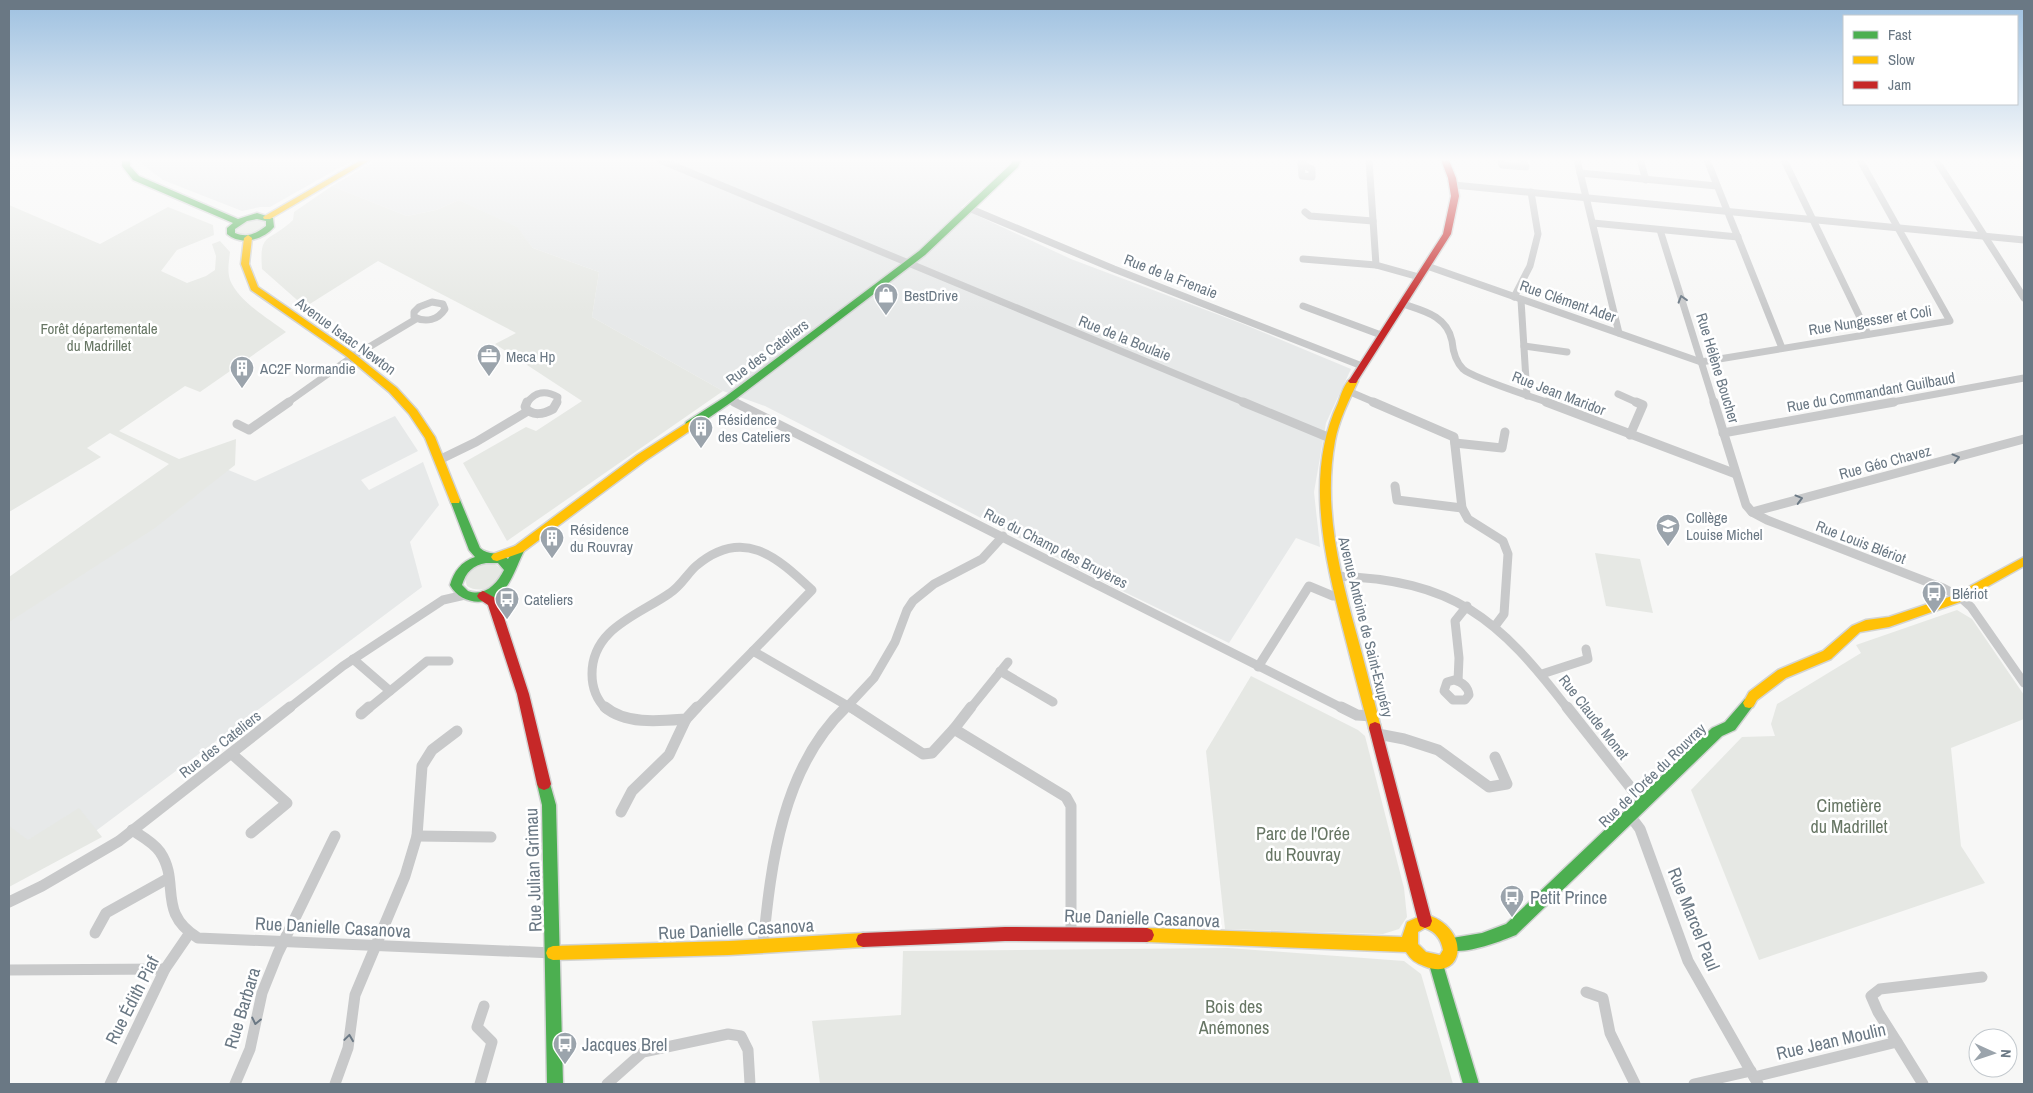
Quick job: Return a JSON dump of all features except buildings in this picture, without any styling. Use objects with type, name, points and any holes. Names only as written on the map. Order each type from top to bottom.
[{"type":"street","points":[[213,211],[238,222]]},
{"type":"street","points":[[266,217],[270,220],[270,227],[261,234],[248,238],[237,238],[231,234],[231,228],[238,222],[250,217],[266,217],[277,211]]},
{"type":"street","name":"Rue de la Boulaie","points":[[783,211],[1330,438]]},
{"type":"street","name":"Rue des Cateliers","points":[[492,557],[501,557],[519,548],[649,453],[729,399],[909,263],[969,211]]},
{"type":"street","name":"Rue de la Frenaie","points":[[976,211],[1114,269],[1362,366]]},
{"type":"street","points":[[1372,211],[1376,265]]},
{"type":"street","name":"Avenue Antoine de Saint-Exupéry","points":[[1425,921],[1378,734],[1335,576],[1325,515],[1325,487],[1330,438],[1348,391],[1381,334],[1403,304],[1447,234],[1455,211]]},
{"type":"street","points":[[1527,396],[1524,346],[1517,299],[1530,266],[1538,234],[1534,211]]},
{"type":"street","points":[[1589,211],[1619,333]]},
{"type":"street","points":[[1717,211],[2024,240]]},
{"type":"street","points":[[1808,211],[1868,334]]},
{"type":"street","name":"Rue Nungesser et Coli","points":[[1701,362],[1950,321],[1889,211]]},
{"type":"street","points":[[1969,211],[2024,298]]},
{"type":"street","points":[[1305,212],[1310,216],[1373,222]]},
{"type":"street","points":[[1727,212],[1782,348]]},
{"type":"street","points":[[1592,223],[1738,237]]},
{"type":"street","name":"Rue Hélène Boucher","points":[[1660,230],[1746,505],[1752,512]]},
{"type":"street","name":"Avenue Isaac Newton","points":[[248,238],[244,263],[254,288],[354,357],[388,384],[408,404],[424,426],[441,459],[472,544],[481,556],[492,557]]},
{"type":"street","points":[[1303,259],[1376,265],[1419,277]]},
{"type":"street","name":"Rue Clément Ader","points":[[1427,266],[1701,362]]},
{"type":"street","name":"Rue Jean Maridor","points":[[1403,304],[1438,318],[1447,326],[1456,363],[1465,371],[1736,474]]},
{"type":"street","points":[[1303,306],[1381,334]]},
{"type":"street","points":[[237,424],[249,430],[354,357],[416,319]]},
{"type":"street","points":[[1524,346],[1567,352]]},
{"type":"street","name":"Rue du Commandant Guilbaud","points":[[1723,433],[2024,378]]},
{"type":"street","points":[[1348,391],[1454,437],[1462,508],[1468,519],[1503,541],[1508,554],[1504,614],[1495,626]]},
{"type":"street","points":[[1618,394],[1643,405],[1630,435]]},
{"type":"street","name":"Rue du Champ des Bruyères","points":[[729,399],[1003,536],[1258,667],[1357,715],[1372,716]]},
{"type":"street","points":[[441,459],[476,442],[528,411]]},
{"type":"street","points":[[1455,443],[1502,448],[1505,432]]},
{"type":"street","name":"Rue Géo Chavez","points":[[1752,512],[2024,440]]},
{"type":"street","points":[[1395,486],[1397,500],[1462,508]]},
{"type":"street","name":"Rue Louis Blériot","points":[[1752,512],[1767,520],[1943,588],[1960,597]]},
{"type":"street","points":[[762,946],[772,862],[780,823],[794,786],[814,749],[825,731],[872,680],[896,640],[903,616],[913,601],[924,590],[983,560],[999,544],[1003,536]]},
{"type":"street","name":"Avenue Isaac Newton","points":[[469,564],[472,544]]},
{"type":"street","name":"Rue des Cateliers","points":[[509,568],[519,548]]},
{"type":"street","points":[[621,812],[632,791],[669,755],[686,719],[812,590],[775,556],[763,550],[747,548],[726,550],[707,556],[675,590],[615,627],[597,648],[590,668],[593,686],[600,702],[613,714],[632,719],[660,722],[686,719]]},
{"type":"street","points":[[492,557],[505,561],[509,568],[508,577],[501,587],[488,599],[465,595],[458,589],[456,580],[458,574],[469,564],[492,557]]},
{"type":"street","name":"Rue de l'Orée du Rouvray","points":[[1451,944],[1470,944],[1487,940],[1511,930],[1631,817],[1642,802],[1663,785],[1717,732],[1730,726],[1740,716],[1753,696],[1782,674],[1827,656],[1856,629],[1866,625],[1888,622],[1960,597],[2023,564]]},
{"type":"street","name":"Rue Claude Monet","points":[[1335,576],[1415,585],[1467,606],[1495,626],[1514,643],[1542,674],[1642,802]]},
{"type":"street","name":"Rue des Cateliers","points":[[9,902],[98,854],[132,830],[353,659],[443,600],[451,591],[456,580]]},
{"type":"street","points":[[1258,667],[1309,586],[1333,596],[1340,596]]},
{"type":"street","name":"Rue des Cateliers","points":[[443,600],[465,595]]},
{"type":"street","points":[[1960,597],[1970,607],[2024,682]]},
{"type":"street","name":"Rue Julian Grimau","points":[[488,599],[523,694],[549,805],[555,1084]]},
{"type":"street","points":[[1458,681],[1460,667],[1455,621],[1467,606]]},
{"type":"street","name":"Rue Claude Monet","points":[[1542,674],[1588,659],[1586,649]]},
{"type":"street","points":[[753,651],[848,705],[923,754],[932,753],[1008,662]]},
{"type":"street","points":[[353,659],[390,691]]},
{"type":"street","points":[[361,714],[427,661],[449,661]]},
{"type":"street","points":[[1000,671],[1053,702]]},
{"type":"street","points":[[954,728],[1066,797],[1072,806],[1072,932]]},
{"type":"street","points":[[335,1084],[348,1048],[355,995],[405,876],[417,836],[422,766],[425,758],[433,748],[457,731]]},
{"type":"street","points":[[1378,734],[1404,739],[1438,750],[1489,787],[1507,784],[1495,756]]},
{"type":"street","points":[[232,754],[287,803],[251,833]]},
{"type":"street","name":"Rue Marcel Paul","points":[[1631,817],[1640,829],[1688,961],[1755,1078]]},
{"type":"street","points":[[132,830],[159,852],[164,862],[171,907],[189,934]]},
{"type":"street","name":"Rue Barbara","points":[[235,1084],[250,1049],[262,994],[283,942],[335,836]]},
{"type":"street","points":[[417,836],[491,838]]},
{"type":"street","points":[[95,933],[106,914],[167,879]]},
{"type":"street","points":[[1425,921],[1442,928],[1448,935],[1451,944],[1451,952],[1448,958],[1436,964],[1426,962],[1418,957],[1409,945],[1408,937],[1412,927],[1425,921]]},
{"type":"street","name":"Rue Danielle Casanova","points":[[189,934],[198,938],[553,954],[762,946],[983,933],[1072,932],[1409,945]]},
{"type":"street","name":"Rue Édith Piaf","points":[[110,1084],[165,969],[189,934]]},
{"type":"street","points":[[1436,964],[1472,1084]]},
{"type":"street","points":[[9,970],[165,969]]},
{"type":"street","points":[[1897,1042],[1878,1012],[1871,996],[1880,989],[1982,977]]},
{"type":"street","points":[[1586,992],[1603,998],[1610,1038],[1635,1084]]},
{"type":"street","points":[[480,1084],[492,1042],[477,1027],[484,1006]]},
{"type":"street","points":[[607,1084],[643,1052],[728,1034],[741,1036],[748,1050],[750,1084]]},
{"type":"street","name":"Rue Jean Moulin","points":[[1755,1078],[1897,1042],[1923,1084]]},
{"type":"street","points":[[1694,1084],[1755,1078]]},
{"type":"shaded area","points":[[395,211],[431,211],[407,216]]},
{"type":"shaded area","points":[[482,211],[967,211],[1071,259],[1243,324],[1351,369],[1326,423],[1314,492],[1320,547],[1296,538],[1229,643],[1104,582],[765,406],[723,391],[592,317],[599,272],[533,248],[516,227]]},
{"type":"shaded area","points":[[395,416],[418,451],[361,480],[369,490],[423,462],[439,505],[410,542],[422,587],[85,839],[25,846],[9,833],[9,619],[226,469],[255,481]]},
{"type":"green space","name":"Forêt départementale du Madrillet","points":[[9,211],[23,211],[100,244],[161,211],[178,211],[213,225],[214,235],[177,250],[161,271],[187,283],[206,276],[215,270],[216,256],[212,244],[220,241],[230,252],[228,266],[230,280],[234,288],[255,309],[286,332],[200,392],[185,386],[119,431],[179,459],[236,439],[235,465],[155,528],[9,622],[9,577],[169,464],[110,433],[87,448],[101,457],[9,512]]},
{"type":"green space","points":[[395,211],[407,216],[431,211],[483,211],[517,227],[533,248],[599,272],[592,317],[723,391],[507,541],[463,463],[526,427],[536,431],[582,401],[495,344],[516,333],[378,261],[305,307],[262,269],[261,257],[264,243],[293,220],[294,212]]},
{"type":"green space","points":[[256,219],[266,222],[262,229],[247,235],[236,232],[237,227],[245,221]]},
{"type":"green space","points":[[1595,553],[1640,559],[1653,613],[1606,606]]},
{"type":"green space","points":[[492,562],[502,569],[499,580],[495,584],[478,590],[467,586],[465,579],[472,568],[479,564]]},
{"type":"green space","name":"Cimetière du Madrillet","points":[[1957,610],[1972,619],[2024,695],[2024,719],[1951,748],[1961,846],[1985,883],[1759,960],[1691,790],[1742,737],[1775,736],[1771,724],[1777,704],[1861,653],[1856,645]]},
{"type":"green space","name":"Parc de l'Orée du Rouvray","points":[[1251,676],[1358,730],[1365,736],[1404,888],[1407,917],[1399,929],[1383,934],[1225,929],[1206,751]]},
{"type":"green space","points":[[79,808],[102,837],[9,887],[9,826],[28,840]]},
{"type":"green space","name":"Bois des Anémones","points":[[1228,948],[1404,961],[1421,974],[1453,1084],[820,1084],[812,1021],[901,1015],[903,951]]},
{"type":"traffic: fast","points":[[213,211],[238,222]]},
{"type":"traffic: fast","points":[[690,425],[729,399],[922,253],[966,211]]},
{"type":"traffic: fast","points":[[257,216],[270,220],[270,227],[257,236],[247,238],[231,234],[231,228],[244,219],[257,216]]},
{"type":"traffic: fast","points":[[455,500],[475,550],[481,556],[487,557]]},
{"type":"traffic: fast","points":[[509,568],[501,559],[486,558],[472,562],[462,571],[456,585],[461,592],[469,596],[485,596],[493,592],[504,581],[519,549]]},
{"type":"traffic: fast","points":[[1451,944],[1482,940],[1511,930],[1717,732],[1730,726],[1749,703]]},
{"type":"traffic: fast","points":[[544,784],[549,805],[555,1084]]},
{"type":"traffic: fast","points":[[1436,964],[1471,1084]]},
{"type":"traffic: slow","points":[[267,217],[277,211]]},
{"type":"traffic: slow","points":[[248,238],[245,264],[254,288],[349,354],[393,390],[413,412],[430,437],[455,500]]},
{"type":"traffic: slow","points":[[1353,381],[1339,410],[1330,440],[1325,498],[1327,527],[1338,587],[1375,728]]},
{"type":"traffic: slow","points":[[497,557],[519,549],[641,458],[690,425]]},
{"type":"traffic: slow","points":[[1749,703],[1753,696],[1782,674],[1827,655],[1856,629],[1866,625],[1889,622],[1956,599],[2024,561]]},
{"type":"traffic: slow","points":[[1425,921],[1436,925],[1446,936],[1451,952],[1443,962],[1421,958],[1415,954],[1412,948],[1410,942],[1412,927],[1425,921]]},
{"type":"traffic: slow","points":[[1147,935],[1409,945]]},
{"type":"traffic: slow","points":[[553,953],[729,948],[863,940]]},
{"type":"traffic: jam","points":[[1353,381],[1447,234],[1452,211]]},
{"type":"traffic: jam","points":[[483,596],[493,602],[523,694],[544,784]]},
{"type":"traffic: jam","points":[[1375,728],[1425,921]]},
{"type":"traffic: jam","points":[[863,940],[1005,934],[1147,935]]},
{"type":"place","name":"BestDrive","points":[[886,316]]},
{"type":"place","name":"Meca Hp","points":[[489,377]]},
{"type":"place","name":"AC2F Normandie","points":[[242,389]]},
{"type":"place","name":"Résidence des Cateliers","points":[[701,449]]},
{"type":"place","name":"Collège Louise Michel","points":[[1668,547]]},
{"type":"place","name":"Résidence du Rouvray","points":[[552,559]]},
{"type":"place","name":"Blériot","points":[[1934,614]]},
{"type":"place","name":"Cateliers","points":[[507,620]]},
{"type":"place","name":"Petit Prince","points":[[1512,918]]},
{"type":"place","name":"Jacques Brel","points":[[565,1065]]}]
